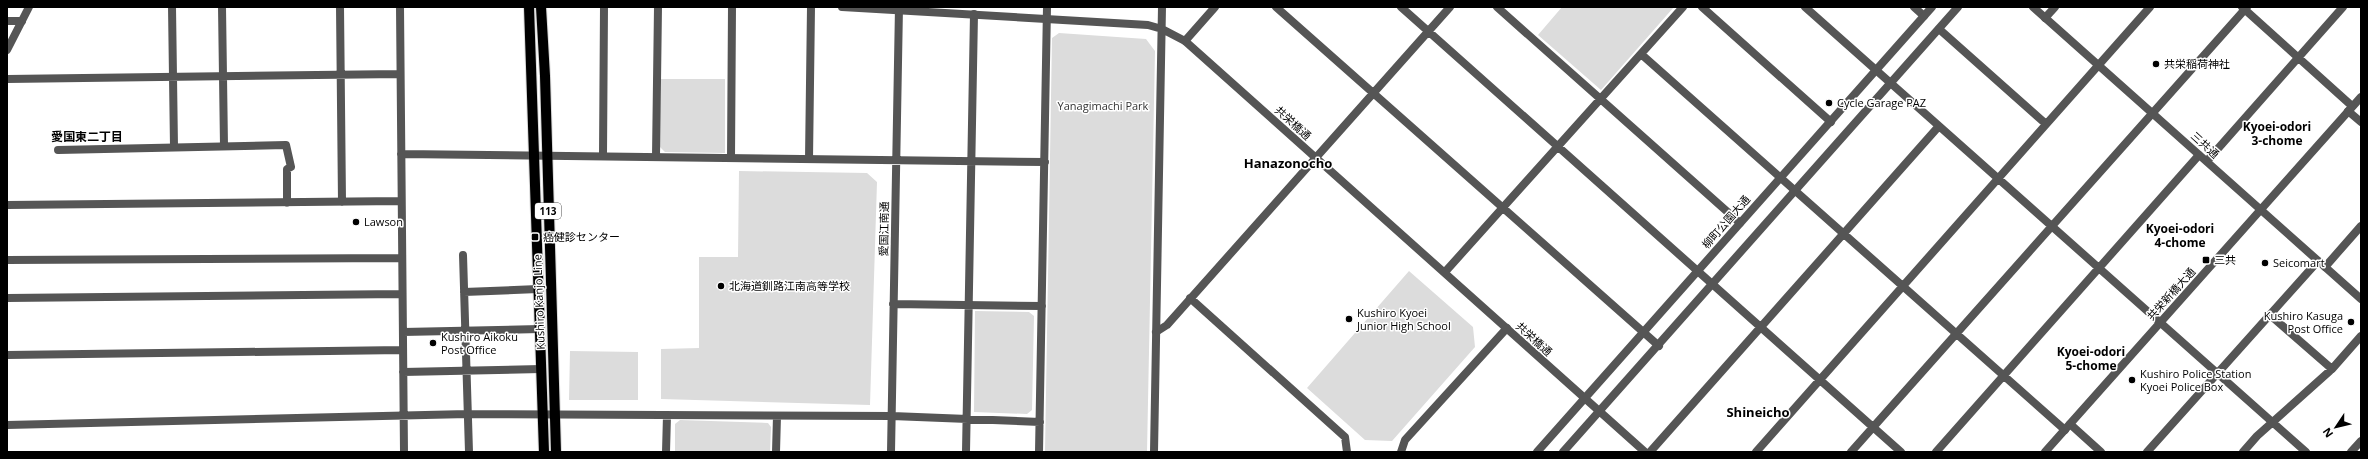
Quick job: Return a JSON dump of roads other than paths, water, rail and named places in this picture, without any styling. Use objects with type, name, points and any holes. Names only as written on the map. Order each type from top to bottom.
[{"type":"main road","name":"Kushiro Kanjo Line","points":[[529,7],[544,452]]},
{"type":"main road","name":"Kushiro Kanjo Line","points":[[541,7],[556,452]]},
{"type":"street","points":[[7,50],[29,7]]},
{"type":"street","points":[[172,7],[174,147]]},
{"type":"street","points":[[222,7],[224,146]]},
{"type":"street","points":[[340,7],[342,202]]},
{"type":"street","points":[[400,7],[401,258],[404,452]]},
{"type":"street","points":[[603,155],[604,7]]},
{"type":"street","points":[[656,156],[658,7]]},
{"type":"street","points":[[732,7],[732,158]]},
{"type":"street","points":[[809,159],[811,7]]},
{"type":"street","name":"共栄橋通","points":[[842,7],[898,8],[1148,25],[1162,29],[1185,41],[1645,452]]},
{"type":"street","points":[[1039,452],[1047,7]]},
{"type":"street","points":[[1154,452],[1162,7]]},
{"type":"street","points":[[1185,41],[1215,7]]},
{"type":"street","points":[[1276,7],[1658,346]]},
{"type":"street","points":[[1401,7],[1557,148],[1901,452]]},
{"type":"street","points":[[1156,332],[1167,325],[1450,7]]},
{"type":"street","points":[[1497,7],[1740,223]]},
{"type":"street","points":[[1445,272],[1683,7]]},
{"type":"street","points":[[1702,7],[1831,122]]},
{"type":"street","points":[[1805,7],[2306,452]]},
{"type":"street","points":[[1914,7],[1924,16]]},
{"type":"street","name":"柳町公園大通","points":[[1537,452],[1644,334],[1780,177],[1831,122],[1932,7]]},
{"type":"street","points":[[1563,452],[1958,7]]},
{"type":"street","name":"三共通","points":[[2033,7],[2361,299]]},
{"type":"street","points":[[2045,18],[2055,7]]},
{"type":"street","points":[[1756,452],[1818,380],[1999,179],[2150,7]]},
{"type":"street","points":[[2207,161],[2343,7]]},
{"type":"street","name":"愛国江南通","points":[[891,452],[898,8]]},
{"type":"street","points":[[1851,452],[2245,8],[2350,109],[2361,122]]},
{"type":"street","points":[[966,452],[974,14]]},
{"type":"street","points":[[7,21],[22,21]]},
{"type":"street","points":[[1939,29],[2046,124]]},
{"type":"street","points":[[1641,54],[1842,234],[2004,376],[2067,427],[2101,452]]},
{"type":"street","points":[[7,79],[173,79],[400,74]]},
{"type":"street","name":"共栄新橋大通","points":[[2045,452],[2361,97]]},
{"type":"street","points":[[1650,452],[1939,126]]},
{"type":"street","points":[[58,150],[286,145],[291,167],[287,169],[287,203]]},
{"type":"street","points":[[401,154],[546,156],[603,155],[1045,162]]},
{"type":"street","points":[[1936,452],[2199,155]]},
{"type":"street","points":[[7,205],[401,201]]},
{"type":"street","points":[[2325,267],[2361,226]]},
{"type":"street","points":[[463,255],[469,452]]},
{"type":"street","points":[[7,260],[401,258]]},
{"type":"street","points":[[2147,452],[2318,261]]},
{"type":"street","points":[[464,292],[538,290]]},
{"type":"street","points":[[7,298],[402,294]]},
{"type":"street","points":[[1190,298],[1345,438],[1347,452]]},
{"type":"street","points":[[893,304],[1042,306]]},
{"type":"street","points":[[2270,315],[2332,369]]},
{"type":"street","points":[[1401,452],[1405,440],[1506,328]]},
{"type":"street","points":[[403,332],[540,329]]},
{"type":"street","points":[[2243,452],[2332,369],[2361,336]]},
{"type":"street","points":[[7,355],[403,350]]},
{"type":"street","points":[[403,372],[541,369]]},
{"type":"street","points":[[7,425],[404,414],[892,416],[1040,422]]},
{"type":"street","points":[[666,452],[667,415]]},
{"type":"street","points":[[776,452],[777,416]]},
{"type":"street","points":[[2351,452],[2361,441]]},
{"type":"place","name":"共栄稲荷神社","points":[[2156,64]]},
{"type":"place","name":"Cycle Garage PAZ","points":[[1829,103]]},
{"type":"place","name":"Lawson","points":[[356,222]]},
{"type":"place","name":"癌健診センター","points":[[535,237]]},
{"type":"place","name":"三共","points":[[2206,260]]},
{"type":"place","name":"Seicomart","points":[[2265,263]]},
{"type":"place","name":"北海道釧路江南高等学校","points":[[721,286]]},
{"type":"place","name":"Kushiro Kyoei Junior High School","points":[[1349,319]]},
{"type":"place","name":"Kushiro Kasuga Post Office","points":[[2351,322]]},
{"type":"place","name":"Kushiro Aikoku Post Office","points":[[433,343]]},
{"type":"place","name":"Kushiro Police Station Kyoei Police Box","points":[[2132,380]]},
{"type":"district","name":"Kyoei-odori 3-chome","points":[[2277,134]]},
{"type":"district","name":"愛国東二丁目","points":[[87,137]]},
{"type":"district","name":"Hanazonocho","points":[[1288,163]]},
{"type":"district","name":"Kyoei-odori 4-chome","points":[[2180,236]]},
{"type":"district","name":"Kyoei-odori 5-chome","points":[[2091,359]]},
{"type":"district","name":"Shineicho","points":[[1758,412]]},
{"type":"park label","name":"Yanagimachi Park","points":[[1103,106]]}]
